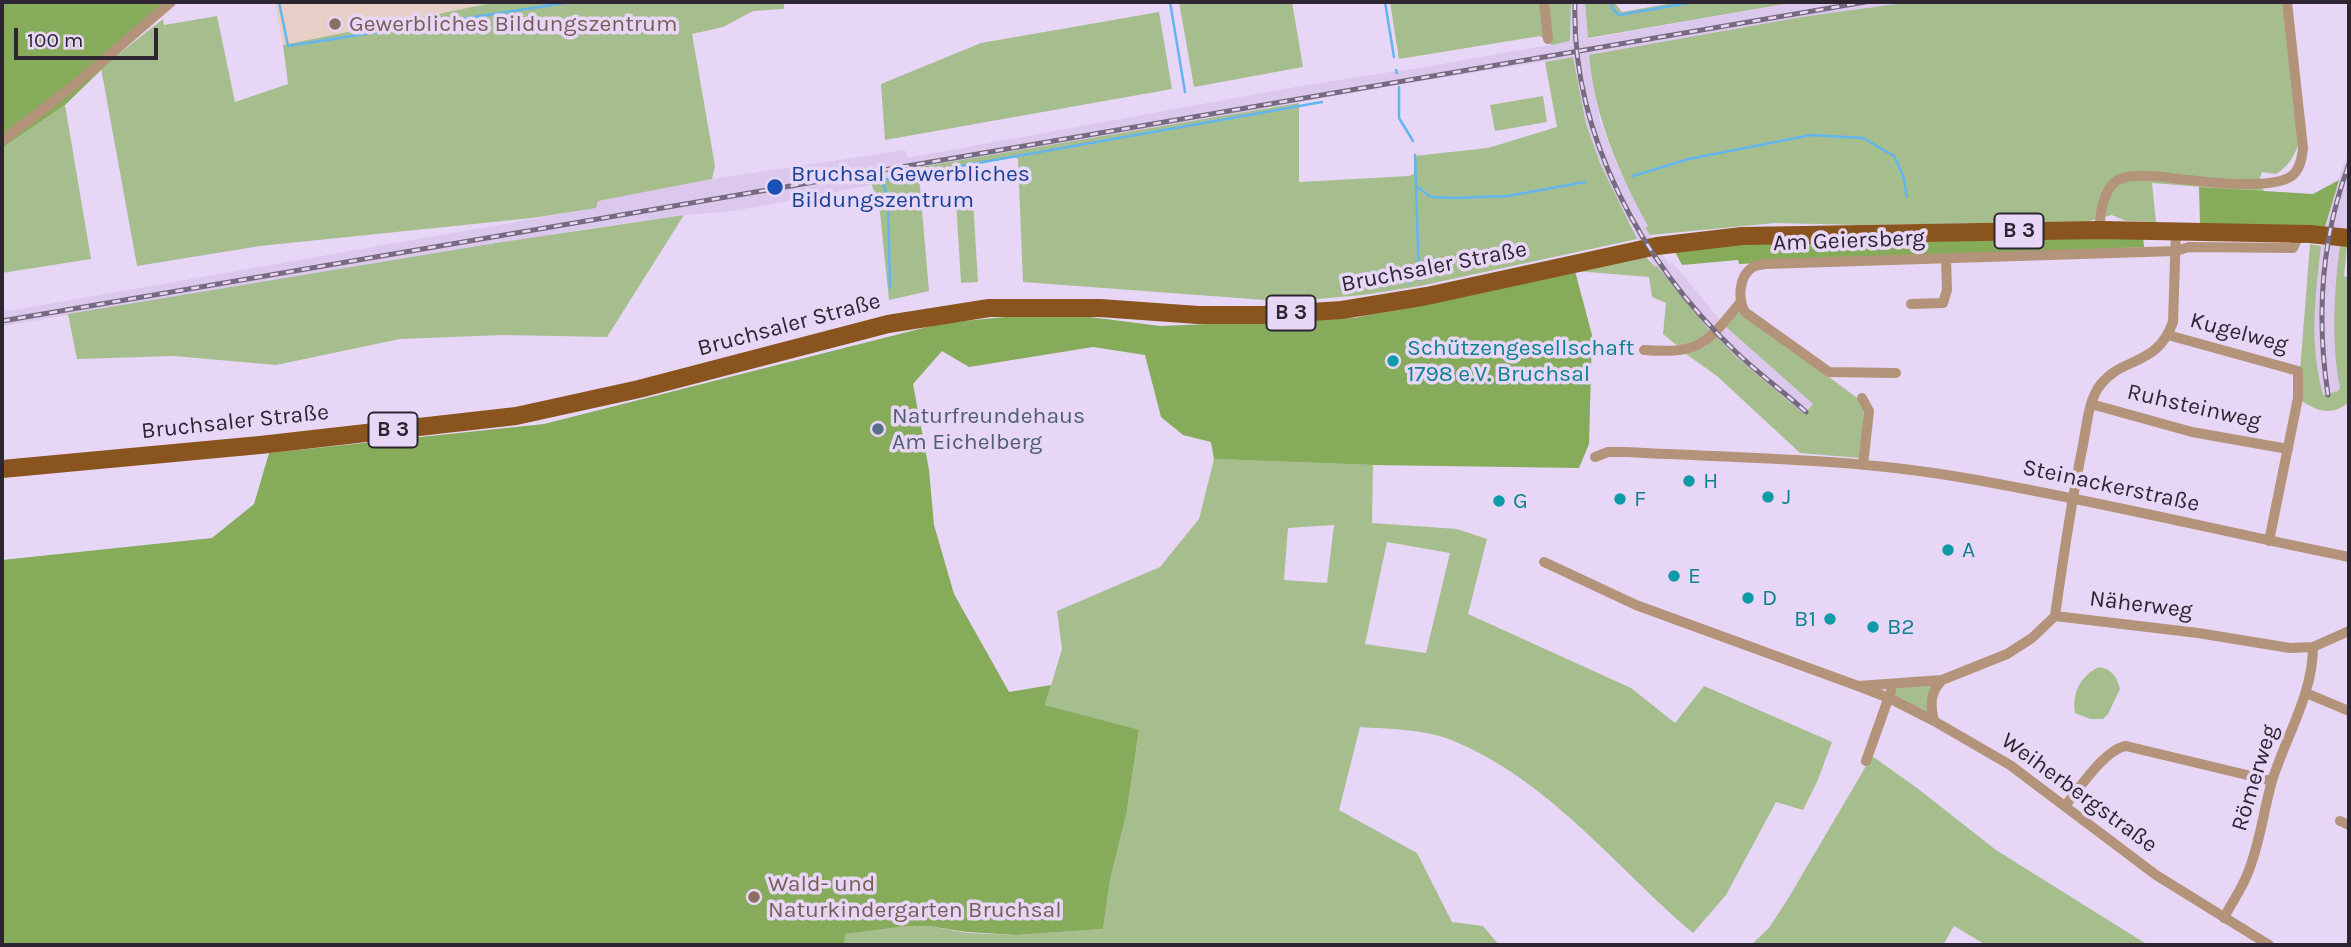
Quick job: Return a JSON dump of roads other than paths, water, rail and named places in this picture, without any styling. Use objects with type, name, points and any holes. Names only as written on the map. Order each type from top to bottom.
[{"type":"main road","name":"B 3","points":[[2100,230],[2300,233],[2349,237]]},
{"type":"main road","name":"Bruchsaler Straße","points":[[2,469],[260,445],[516,416],[639,389],[862,330],[989,308],[1100,308],[1198,315],[1263,316],[1342,310],[1427,296],[1657,246],[1742,236],[2100,230]]},
{"type":"street","points":[[2,141],[82,79],[171,2]]},
{"type":"street","points":[[1544,2],[1548,39]]},
{"type":"street","points":[[2100,230],[2102,208],[2107,193],[2115,182],[2126,178],[2154,176],[2255,184],[2289,178],[2295,173],[2302,160],[2303,148],[2287,2]]},
{"type":"street","points":[[2055,616],[2072,497],[2091,404],[2101,383],[2155,350],[2168,335],[2172,322],[2176,231]]},
{"type":"street","name":"Am Geiersberg","points":[[1644,350],[1690,350],[1704,344],[1740,303],[1744,277],[1752,267],[1765,264],[2176,251],[2189,247],[2293,248],[2300,233]]},
{"type":"street","name":"Am Geiersberg","points":[[1912,304],[1938,305],[1946,299],[1946,258]]},
{"type":"street","points":[[1740,303],[1745,312],[1829,372],[1896,373]]},
{"type":"street","name":"Kugelweg","points":[[2168,335],[2298,371],[2298,398],[2288,449]]},
{"type":"street","points":[[1862,398],[1869,411],[1863,465]]},
{"type":"street","name":"Ruhsteinweg","points":[[2091,404],[2192,432],[2288,449]]},
{"type":"street","points":[[2269,541],[2288,449]]},
{"type":"street","name":"Steinackerstraße","points":[[1595,457],[1608,452],[1625,452],[1863,465],[1958,476],[2072,497],[2349,557]]},
{"type":"street","name":"Näherweg","points":[[1544,562],[1636,605],[1858,686],[1942,680],[2007,654],[2032,638],[2055,616],[2198,633],[2290,648],[2314,647],[2349,631]]},
{"type":"street","name":"Römerweg","points":[[2224,918],[2247,874],[2258,843],[2272,781],[2305,693],[2314,647]]},
{"type":"street","points":[[1934,721],[1931,699],[1934,688],[1942,680]]},
{"type":"street","points":[[1866,761],[1894,682]]},
{"type":"street","name":"Weiherbergstraße","points":[[1858,686],[1934,721],[2010,765],[2156,875],[2269,945]]},
{"type":"street","points":[[2305,693],[2349,711]]},
{"type":"street","points":[[2064,806],[2107,757],[2118,747],[2126,746],[2272,781]]},
{"type":"waterway","points":[[279,2],[288,46],[571,2]]},
{"type":"waterway","points":[[1170,2],[1185,92]]},
{"type":"waterway","points":[[1385,2],[1394,57]]},
{"type":"waterway","points":[[1611,2],[1612,8],[1619,15],[1694,2]]},
{"type":"waterway","points":[[1399,87],[1399,118],[1413,141]]},
{"type":"waterway","points":[[890,288],[888,200],[882,180],[1322,102]]},
{"type":"waterway","points":[[1633,176],[1689,159],[1811,135],[1863,138],[1894,156],[1903,175],[1907,197]]},
{"type":"waterway","points":[[1415,155],[1419,280]]},
{"type":"waterway","points":[[1416,186],[1431,197],[1453,198],[1508,196],[1585,182]]},
{"type":"railway","points":[[1575,2],[1577,52],[1585,100],[1599,148],[1619,194],[1643,237],[1671,279],[1703,318],[1745,361],[1806,412]]},
{"type":"railway","points":[[2,321],[1865,2]]},
{"type":"railway","points":[[2328,395],[2322,336],[2323,278],[2332,221],[2349,164]]},
{"type":"place","name":"Gewerbliches Bildungszentrum","points":[[335,24]]},
{"type":"place","name":"Bruchsal Gewerbliches Bildungszentrum","points":[[775,187]]},
{"type":"place","name":"Schützengesellschaft 1798 e.V. Bruchsal","points":[[1393,361]]},
{"type":"place","name":"Naturfreundehaus Am Eichelberg","points":[[878,429]]},
{"type":"place","name":"H","points":[[1689,481]]},
{"type":"place","name":"J","points":[[1768,497]]},
{"type":"place","name":"F","points":[[1620,499]]},
{"type":"place","name":"G","points":[[1499,501]]},
{"type":"place","name":"A","points":[[1948,550]]},
{"type":"place","name":"E","points":[[1674,576]]},
{"type":"place","name":"D","points":[[1748,598]]},
{"type":"place","name":"B1","points":[[1830,619]]},
{"type":"place","name":"B2","points":[[1873,627]]},
{"type":"place","name":"Wald- und Naturkindergarten Bruchsal","points":[[754,897]]}]
